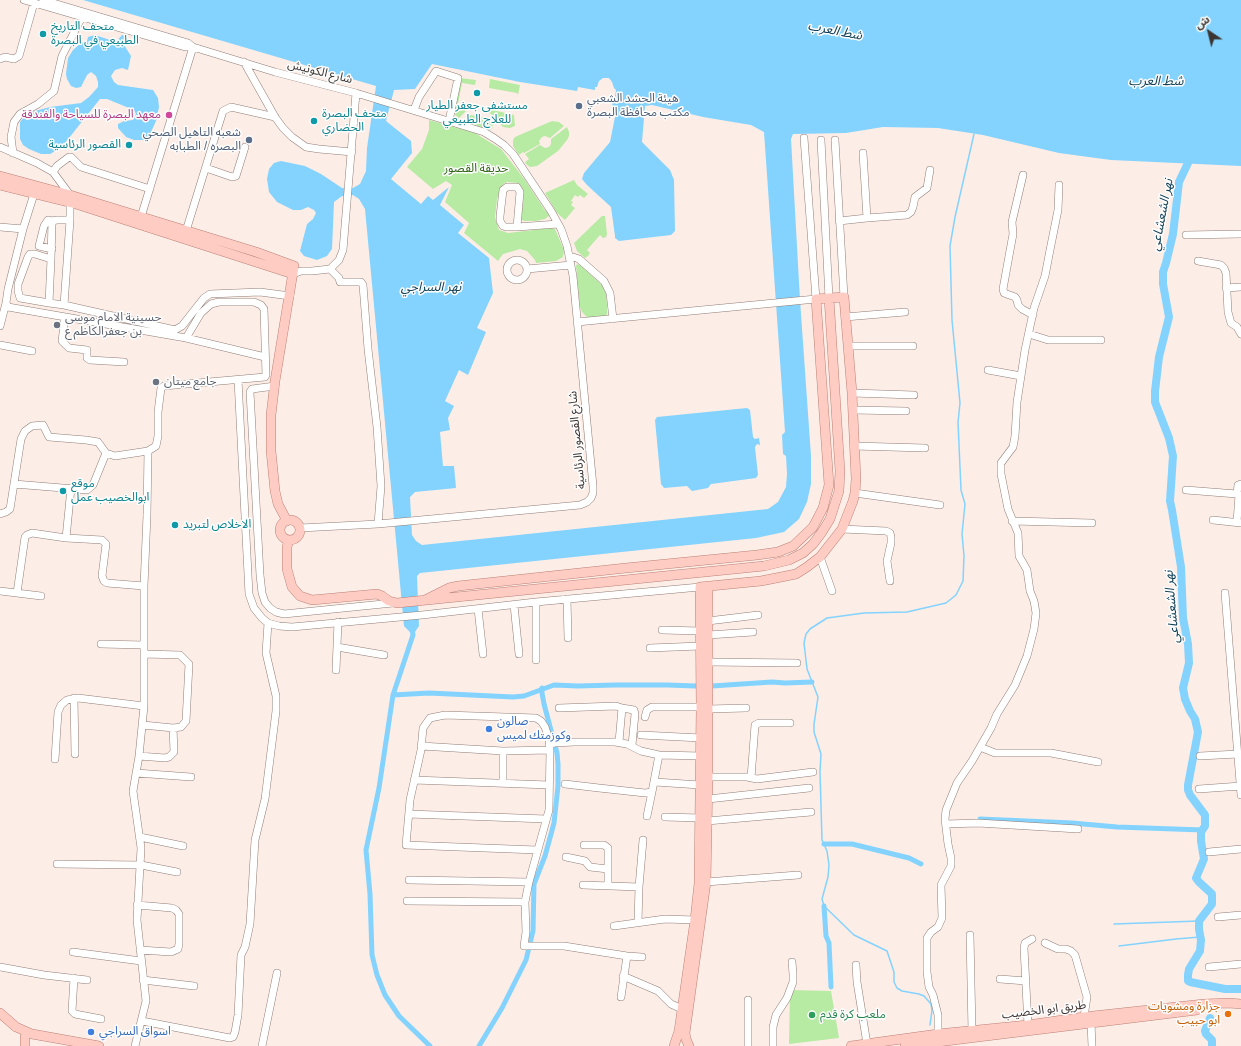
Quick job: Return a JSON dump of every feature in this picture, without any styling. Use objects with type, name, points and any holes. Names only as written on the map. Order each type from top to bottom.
[{"type":"main road","points":[[0,176],[36,190],[141,217],[256,252],[296,270]]},
{"type":"main road","points":[[0,185],[36,190]]},
{"type":"main road","points":[[70,199],[296,270]]},
{"type":"main road","points":[[287,521],[278,504],[275,491],[272,470],[271,415],[290,296],[296,270]]},
{"type":"main road","points":[[422,601],[449,588],[458,586],[757,556],[778,552],[793,546],[813,527],[823,508],[829,486],[813,300],[844,297],[853,410],[855,493],[842,529],[820,557],[796,574],[761,581],[704,587]]},
{"type":"main road","points":[[289,540],[287,547],[287,569],[292,587],[300,596],[312,600],[377,594],[395,603],[422,601],[764,566],[789,560],[803,553],[813,544],[830,519],[839,490],[840,471],[828,298]]},
{"type":"main road","points":[[287,521],[294,521],[300,528],[298,537],[289,540],[283,537],[280,531],[282,524],[287,521]]},
{"type":"main road","points":[[674,1046],[679,1031],[695,920],[704,819],[708,799],[705,708],[700,646],[708,621],[704,587]]},
{"type":"main road","points":[[689,1046],[686,1039],[686,1033],[706,882],[704,819],[700,785],[701,738],[705,708],[708,662],[704,633],[704,587]]},
{"type":"main road","name":"طريق ابو الخصيب","points":[[905,1046],[1050,1029],[1174,1011],[1211,1003],[1241,1004]]},
{"type":"main road","name":"طريق ابو الخصيب","points":[[851,1046],[1084,1017],[1214,1009],[1241,1010]]},
{"type":"main road","points":[[0,1013],[16,1027],[32,1034],[99,1046]]},
{"type":"main road","points":[[0,1021],[25,1041],[40,1041],[69,1046]]},
{"type":"street","name":"شارع الكونيش","points":[[24,0],[185,48],[193,47]]},
{"type":"street","name":"شارع الكونيش","points":[[43,0],[188,43],[193,47],[356,93],[350,181],[343,250],[339,260],[330,269]]},
{"type":"street","points":[[0,59],[19,56],[34,3]]},
{"type":"street","points":[[13,153],[11,137],[14,122],[20,114],[38,104],[54,91],[62,56],[82,17]]},
{"type":"street","points":[[141,217],[193,47]]},
{"type":"street","points":[[244,62],[275,118],[292,137],[306,147],[319,150],[352,152]]},
{"type":"street","points":[[414,110],[436,71],[458,78],[449,121]]},
{"type":"street","name":"شارع القصور الرئاسية","points":[[356,93],[484,132],[504,145],[513,154],[527,173],[558,224],[567,246],[571,265],[593,486],[591,498],[587,502],[580,505],[381,524]]},
{"type":"street","points":[[186,231],[222,115],[227,109],[236,108],[275,118]]},
{"type":"street","points":[[577,322],[813,300],[804,138]]},
{"type":"street","points":[[821,140],[828,298]]},
{"type":"street","points":[[835,140],[844,297]]},
{"type":"street","points":[[0,147],[37,163],[53,172],[70,199],[64,305]]},
{"type":"street","points":[[206,168],[232,177],[236,176],[245,147]]},
{"type":"street","points":[[863,153],[867,218]]},
{"type":"street","points":[[53,172],[57,166],[71,157],[81,167],[150,189]]},
{"type":"street","points":[[839,222],[907,215],[913,207],[915,197],[927,188],[930,170]]},
{"type":"street","points":[[1023,175],[1012,222],[1013,234],[1003,289],[1004,292],[1015,297],[1018,305],[1022,309],[1033,315]]},
{"type":"street","points":[[938,1034],[938,1014],[933,995],[929,987],[926,972],[927,938],[931,932],[938,927],[942,918],[941,885],[951,866],[946,824],[946,810],[957,783],[972,761],[991,728],[997,714],[1015,685],[1027,656],[1034,629],[1036,613],[1034,602],[1030,591],[1027,570],[1019,556],[1018,533],[1008,509],[1001,474],[1001,463],[1013,447],[1021,376],[1033,315],[1045,276],[1053,238],[1058,210],[1059,185]]},
{"type":"street","points":[[517,227],[520,192],[517,187],[506,187],[503,190],[500,221],[503,226],[517,227],[558,224]]},
{"type":"street","points":[[0,326],[23,229],[36,190]]},
{"type":"street","points":[[52,249],[39,246],[44,226],[48,220],[70,220]]},
{"type":"street","points":[[49,303],[52,259],[52,221]]},
{"type":"street","points":[[0,226],[23,229]]},
{"type":"street","points":[[1186,235],[1241,234]]},
{"type":"street","points":[[52,259],[30,254],[20,277],[18,291],[20,298],[64,305],[175,330],[182,326],[204,298],[210,294],[260,292],[290,296]]},
{"type":"street","points":[[569,257],[574,257],[581,261],[604,281],[610,293],[613,319]]},
{"type":"street","points":[[1198,262],[1221,265],[1226,273],[1228,312],[1231,323],[1237,327],[1241,334]]},
{"type":"street","points":[[527,269],[571,265]]},
{"type":"street","points":[[296,270],[312,271],[330,269],[340,282],[361,282],[363,285],[381,486],[381,524],[300,528]]},
{"type":"street","points":[[0,287],[8,289]]},
{"type":"street","points":[[1226,288],[1241,287]]},
{"type":"street","points":[[0,514],[10,509],[21,439],[25,430],[32,426],[44,425],[49,437],[98,442],[106,453],[115,456],[148,451],[156,446],[161,388],[164,386],[238,380],[265,377],[266,375],[264,309],[261,305],[254,302],[219,302],[211,304],[201,313],[186,338]]},
{"type":"street","points":[[6,303],[8,307],[186,338],[265,357]]},
{"type":"street","points":[[845,317],[905,312]]},
{"type":"street","points":[[65,317],[62,341],[69,348],[86,350],[87,358],[90,360],[124,362]]},
{"type":"street","points":[[1029,334],[1048,340],[1101,340]]},
{"type":"street","points":[[0,345],[32,351]]},
{"type":"street","points":[[848,346],[913,346]]},
{"type":"street","points":[[988,370],[1021,376]]},
{"type":"street","points":[[238,380],[249,594],[254,608],[268,623],[292,627],[422,615],[536,602],[704,587]]},
{"type":"street","points":[[275,386],[252,389],[250,392],[260,575],[264,602],[276,612],[284,614],[395,603]]},
{"type":"street","points":[[852,393],[914,395]]},
{"type":"street","points":[[853,410],[906,411]]},
{"type":"street","points":[[854,446],[926,448]]},
{"type":"street","points":[[135,1046],[146,1001],[137,920],[142,848],[133,791],[139,756],[144,706],[144,586],[148,451]]},
{"type":"street","points":[[14,484],[87,490],[94,485],[106,453]]},
{"type":"street","points":[[1212,520],[1239,522],[1237,494],[1238,485],[1241,484]]},
{"type":"street","points":[[66,538],[70,488]]},
{"type":"street","points":[[1186,490],[1237,494]]},
{"type":"street","points":[[855,493],[940,505]]},
{"type":"street","points":[[1012,521],[1092,523]]},
{"type":"street","points":[[842,529],[886,531],[890,533],[891,543],[887,561],[890,581]]},
{"type":"street","points":[[17,593],[25,537],[27,534],[32,533],[66,538],[102,540],[106,544],[102,576],[104,581],[107,583],[144,586]]},
{"type":"street","points":[[820,557],[832,592]]},
{"type":"street","points":[[0,591],[41,596]]},
{"type":"street","points":[[1225,593],[1241,796]]},
{"type":"street","points":[[567,599],[568,638]]},
{"type":"street","points":[[536,602],[536,660]]},
{"type":"street","points":[[514,605],[519,654]]},
{"type":"street","points":[[478,609],[483,654]]},
{"type":"street","points":[[708,621],[758,616]]},
{"type":"street","points":[[336,670],[338,622]]},
{"type":"street","points":[[142,1021],[230,1038],[233,1037],[235,1032],[238,1015],[241,955],[245,946],[250,924],[255,840],[265,799],[276,711],[275,690],[268,667],[266,653],[268,623]]},
{"type":"street","points":[[662,630],[704,633],[753,632]]},
{"type":"street","points":[[101,644],[144,645]]},
{"type":"street","points":[[650,648],[700,646]]},
{"type":"street","points":[[337,648],[384,655]]},
{"type":"street","points":[[142,725],[173,728],[181,727],[186,721],[188,664],[180,655],[145,654]]},
{"type":"street","points":[[708,662],[797,664]]},
{"type":"street","points":[[55,759],[58,712],[64,702],[74,698],[144,706]]},
{"type":"street","points":[[74,698],[75,754]]},
{"type":"street","points":[[559,708],[616,706],[634,710],[635,714],[632,745]]},
{"type":"street","points":[[645,717],[647,710],[652,707],[746,708]]},
{"type":"street","points":[[619,742],[622,708]]},
{"type":"street","points":[[537,850],[406,844],[410,800],[421,746],[423,728],[430,718],[439,715],[536,718],[541,721],[545,727],[551,746],[549,810],[537,850],[525,902],[526,932],[524,946],[564,946],[642,957]]},
{"type":"street","points":[[751,778],[755,725],[759,723],[790,723]]},
{"type":"street","points":[[139,756],[169,757],[174,752],[173,728]]},
{"type":"street","points":[[641,735],[701,738]]},
{"type":"street","points":[[421,746],[503,751],[551,746],[619,742],[632,745],[641,751],[659,755],[700,756]]},
{"type":"street","points":[[980,747],[995,753],[1051,753],[1098,762]]},
{"type":"street","points":[[503,751],[503,784]]},
{"type":"street","points":[[1200,756],[1238,754]]},
{"type":"street","points":[[647,816],[655,782],[659,755]]},
{"type":"street","points":[[708,777],[757,779],[813,772]]},
{"type":"street","points":[[136,773],[191,777]]},
{"type":"street","points":[[414,780],[549,785]]},
{"type":"street","points":[[655,782],[700,785]]},
{"type":"street","points":[[565,784],[645,793],[652,792]]},
{"type":"street","points":[[1199,789],[1241,786]]},
{"type":"street","points":[[708,799],[809,788]]},
{"type":"street","points":[[665,817],[704,819],[811,812]]},
{"type":"street","points":[[409,814],[546,819]]},
{"type":"street","points":[[946,824],[978,822],[1078,829]]},
{"type":"street","points":[[140,836],[183,846]]},
{"type":"street","points":[[638,922],[643,840]]},
{"type":"street","points":[[584,845],[604,845],[607,847],[608,886]]},
{"type":"street","points":[[1209,852],[1241,849]]},
{"type":"street","points":[[566,857],[585,861],[590,867],[608,869]]},
{"type":"street","points":[[57,864],[141,865],[177,872]]},
{"type":"street","points":[[706,882],[798,875]]},
{"type":"street","points":[[409,880],[529,882]]},
{"type":"street","points":[[583,885],[639,887]]},
{"type":"street","points":[[407,900],[525,902]]},
{"type":"street","points":[[137,905],[172,908],[179,914],[178,949],[171,952],[140,950]]},
{"type":"street","points":[[1218,917],[1241,915]]},
{"type":"street","points":[[614,926],[665,919],[695,920]]},
{"type":"street","points":[[970,935],[972,1030]]},
{"type":"street","points":[[1028,1025],[1024,948],[1025,943],[1032,939]]},
{"type":"street","points":[[1045,943],[1058,949],[1066,949],[1071,951],[1075,955],[1088,997],[1084,1017]]},
{"type":"street","points":[[73,952],[141,961]]},
{"type":"street","points":[[621,997],[627,956]]},
{"type":"street","points":[[773,1046],[773,1027],[776,1015],[787,998],[793,982],[792,962]]},
{"type":"street","points":[[1209,967],[1241,964]]},
{"type":"street","points":[[856,966],[857,982],[867,1044]]},
{"type":"street","points":[[0,967],[44,975],[87,980]]},
{"type":"street","points":[[262,1046],[277,974]]},
{"type":"street","points":[[624,976],[658,991],[671,1004],[682,1009]]},
{"type":"street","points":[[74,978],[72,1012],[75,1014],[101,1019]]},
{"type":"street","points":[[1000,979],[1026,981]]},
{"type":"street","points":[[143,980],[194,986]]},
{"type":"street","points":[[748,1000],[748,1046]]},
{"type":"street","points":[[1091,1023],[1092,1046]]},
{"type":"green space","points":[[460,78],[476,80],[475,85],[462,83],[458,104],[468,106],[469,108],[459,118],[455,115],[454,110]]},
{"type":"green space","points":[[490,79],[520,85],[518,95],[517,93],[489,88]]},
{"type":"green space","points":[[487,110],[514,115],[515,126],[510,128],[503,127],[491,114],[487,112]]},
{"type":"green space","points":[[471,115],[488,118],[493,124],[492,129],[488,130],[469,123],[467,118]]},
{"type":"green space","name":"حديقة القصور","points":[[429,120],[475,133],[501,149],[525,180],[544,209],[550,215],[545,219],[536,221],[524,221],[521,219],[524,195],[522,187],[518,183],[507,182],[503,184],[497,199],[495,217],[499,230],[508,233],[551,228],[555,229],[564,250],[563,257],[556,261],[536,263],[527,251],[520,249],[503,254],[498,261],[464,233],[469,223],[445,202],[452,185],[446,181],[433,189],[407,167],[422,149],[429,130]]},
{"type":"green space","points":[[552,121],[559,122],[564,126],[550,138],[545,136],[542,137],[539,141],[540,144],[519,155],[513,146],[513,140],[515,137]]},
{"type":"green space","points":[[567,127],[569,136],[558,151],[537,166],[530,167],[526,164],[525,162],[529,159],[525,154],[540,145],[545,148],[549,147],[551,144],[551,139]]},
{"type":"green space","points":[[574,180],[577,185],[588,194],[584,198],[580,195],[578,197],[575,195],[571,201],[573,202],[571,205],[575,208],[565,220],[557,213],[545,193]]},
{"type":"green space","points":[[602,216],[605,216],[606,237],[603,238],[600,235],[587,250],[590,253],[585,258],[577,251],[574,243]]},
{"type":"green space","points":[[577,264],[602,285],[606,294],[607,304],[607,314],[605,317],[588,318],[582,312],[580,307]]},
{"type":"green space","name":"ملعب كرة قدم","points":[[790,990],[831,991],[839,1038],[789,1044]]},
{"type":"water","name":"شط العرب","points":[[83,0],[1241,0],[1241,166],[1111,160],[1059,153],[983,135],[938,128],[883,127],[846,133],[793,134],[791,139],[800,300],[811,456],[811,484],[807,502],[799,519],[784,532],[756,538],[420,573],[417,576],[419,626],[413,635],[404,626],[365,209],[359,199],[353,195],[342,196],[334,202],[332,249],[327,256],[317,260],[304,256],[300,251],[307,224],[313,219],[316,213],[308,207],[301,210],[293,210],[277,202],[269,192],[267,179],[269,169],[274,163],[281,161],[305,166],[321,174],[342,188],[353,188],[360,184],[366,171],[367,148],[376,86]],"holes":[[[432,64],[520,82],[577,91],[578,87],[595,90],[595,87],[597,87],[599,81],[603,78],[609,78],[612,82],[616,90],[615,97],[612,101],[616,112],[610,142],[584,173],[582,179],[611,207],[615,238],[619,241],[671,235],[675,231],[674,180],[670,170],[642,142],[645,106],[652,105],[703,117],[751,125],[764,132],[785,432],[782,435],[783,454],[786,456],[787,474],[786,487],[778,502],[768,509],[422,545],[416,541],[412,535],[410,497],[415,492],[456,488],[454,466],[443,466],[440,432],[450,430],[448,418],[454,406],[445,401],[459,370],[468,375],[486,332],[477,328],[493,293],[489,258],[458,233],[464,225],[440,205],[449,187],[433,200],[428,196],[421,204],[391,179],[412,153],[411,141],[386,121],[394,90],[415,89]]]},
{"type":"water","points":[[95,35],[116,42],[122,35],[127,36],[124,45],[131,56],[128,70],[122,68],[115,70],[111,76],[114,82],[118,85],[153,90],[158,98],[159,107],[156,121],[151,132],[145,140],[134,140],[126,137],[118,128],[118,124],[124,121],[133,120],[136,114],[134,110],[107,99],[100,99],[65,143],[57,150],[50,154],[41,154],[29,149],[23,145],[20,139],[20,122],[25,116],[31,112],[50,107],[81,103],[98,87],[96,76],[91,72],[87,75],[81,87],[76,88],[71,86],[66,74],[68,58],[73,50],[81,43],[87,41],[88,37]]},
{"type":"water","points":[[747,408],[750,410],[753,437],[755,439],[759,438],[760,445],[757,444],[755,447],[758,475],[756,478],[711,484],[708,488],[692,491],[687,486],[664,488],[661,484],[655,420],[657,417]]},
{"type":"waterway","points":[[930,1025],[932,1010],[931,1004],[924,996],[902,991],[897,988],[894,982],[894,972],[887,951],[854,935],[824,906],[822,899],[828,877],[829,865],[827,851],[822,840],[820,772],[821,754],[814,732],[818,697],[807,669],[804,643],[806,634],[810,629],[827,618],[864,613],[907,612],[946,603],[956,595],[963,581],[964,556],[962,534],[965,504],[961,490],[958,422],[960,403],[952,320],[950,246],[974,134]]},
{"type":"waterway","name":"نهر الشعشاعي","points":[[1188,163],[1179,182],[1173,234],[1163,272],[1163,284],[1169,317],[1159,357],[1155,391],[1155,402],[1169,438],[1173,456],[1170,501],[1181,567],[1183,618],[1188,644],[1189,663],[1183,688],[1185,699],[1195,719],[1198,732],[1188,790],[1205,815],[1205,826],[1201,832],[1204,859],[1196,878],[1212,894],[1212,904],[1199,921],[1201,940],[1200,951],[1189,969],[1188,981],[1225,989],[1241,989]]},
{"type":"waterway","points":[[412,629],[413,635],[393,695],[379,788],[366,850],[370,894],[372,955],[377,975],[385,995],[399,1016],[430,1046]]},
{"type":"waterway","points":[[712,686],[772,682],[812,682]]},
{"type":"waterway","points":[[393,695],[429,693],[513,697],[524,696],[554,685],[696,686]]},
{"type":"waterway","points":[[479,1046],[502,1008],[526,960],[533,931],[534,884],[545,856],[554,823],[558,786],[558,764],[557,753],[544,704],[542,688]]},
{"type":"waterway","points":[[980,819],[1072,823],[1117,827],[1203,830]]},
{"type":"waterway","points":[[824,844],[852,844],[909,858],[921,864]]},
{"type":"waterway","points":[[824,906],[826,936],[829,943],[831,987]]},
{"type":"waterway","points":[[1114,924],[1199,921]]},
{"type":"waterway","points":[[1119,946],[1200,937]]},
{"type":"waterway","points":[[1210,1018],[1205,1031],[1212,1040],[1212,1046]]},
{"type":"place","name":"متحف التاريخ الطبيعي في البصرة","points":[[43,34]]},
{"type":"place","name":"مستشفى جعفر الطيار للعلاج الطبيعي","points":[[477,93]]},
{"type":"place","name":"هيئة الحشد الشعبي مكتب محافظة البصرة","points":[[579,106]]},
{"type":"place","name":"معهد البصرة للسياحة والفندقة","points":[[169,115]]},
{"type":"place","name":"متحف البصرة الحضاري","points":[[314,121]]},
{"type":"place","name":"شعبه التاهيل الصحي البصره / الطبابه","points":[[249,140]]},
{"type":"place","name":"القصور الرئاسية","points":[[129,145]]},
{"type":"place","name":"حسينية الامام موسى بن جعفرالكاظم ع","points":[[57,325]]},
{"type":"place","name":"جامع ميتان","points":[[156,382]]},
{"type":"place","name":"موقع ابوالخصيب عمل","points":[[63,491]]},
{"type":"place","name":"الاخلاص لتبريد","points":[[175,525]]},
{"type":"place","name":"صالون وكوزمتك لميس","points":[[489,729]]},
{"type":"place","name":"جزارة ومشويات ابو حبيب","points":[[1228,1014]]},
{"type":"place","name":"ملعب كرة قدم","points":[[812,1015]]},
{"type":"place","name":"اسواق السراجي","points":[[91,1032]]},
{"type":"water label","name":"نهر السراجي","points":[[431,287]]}]
